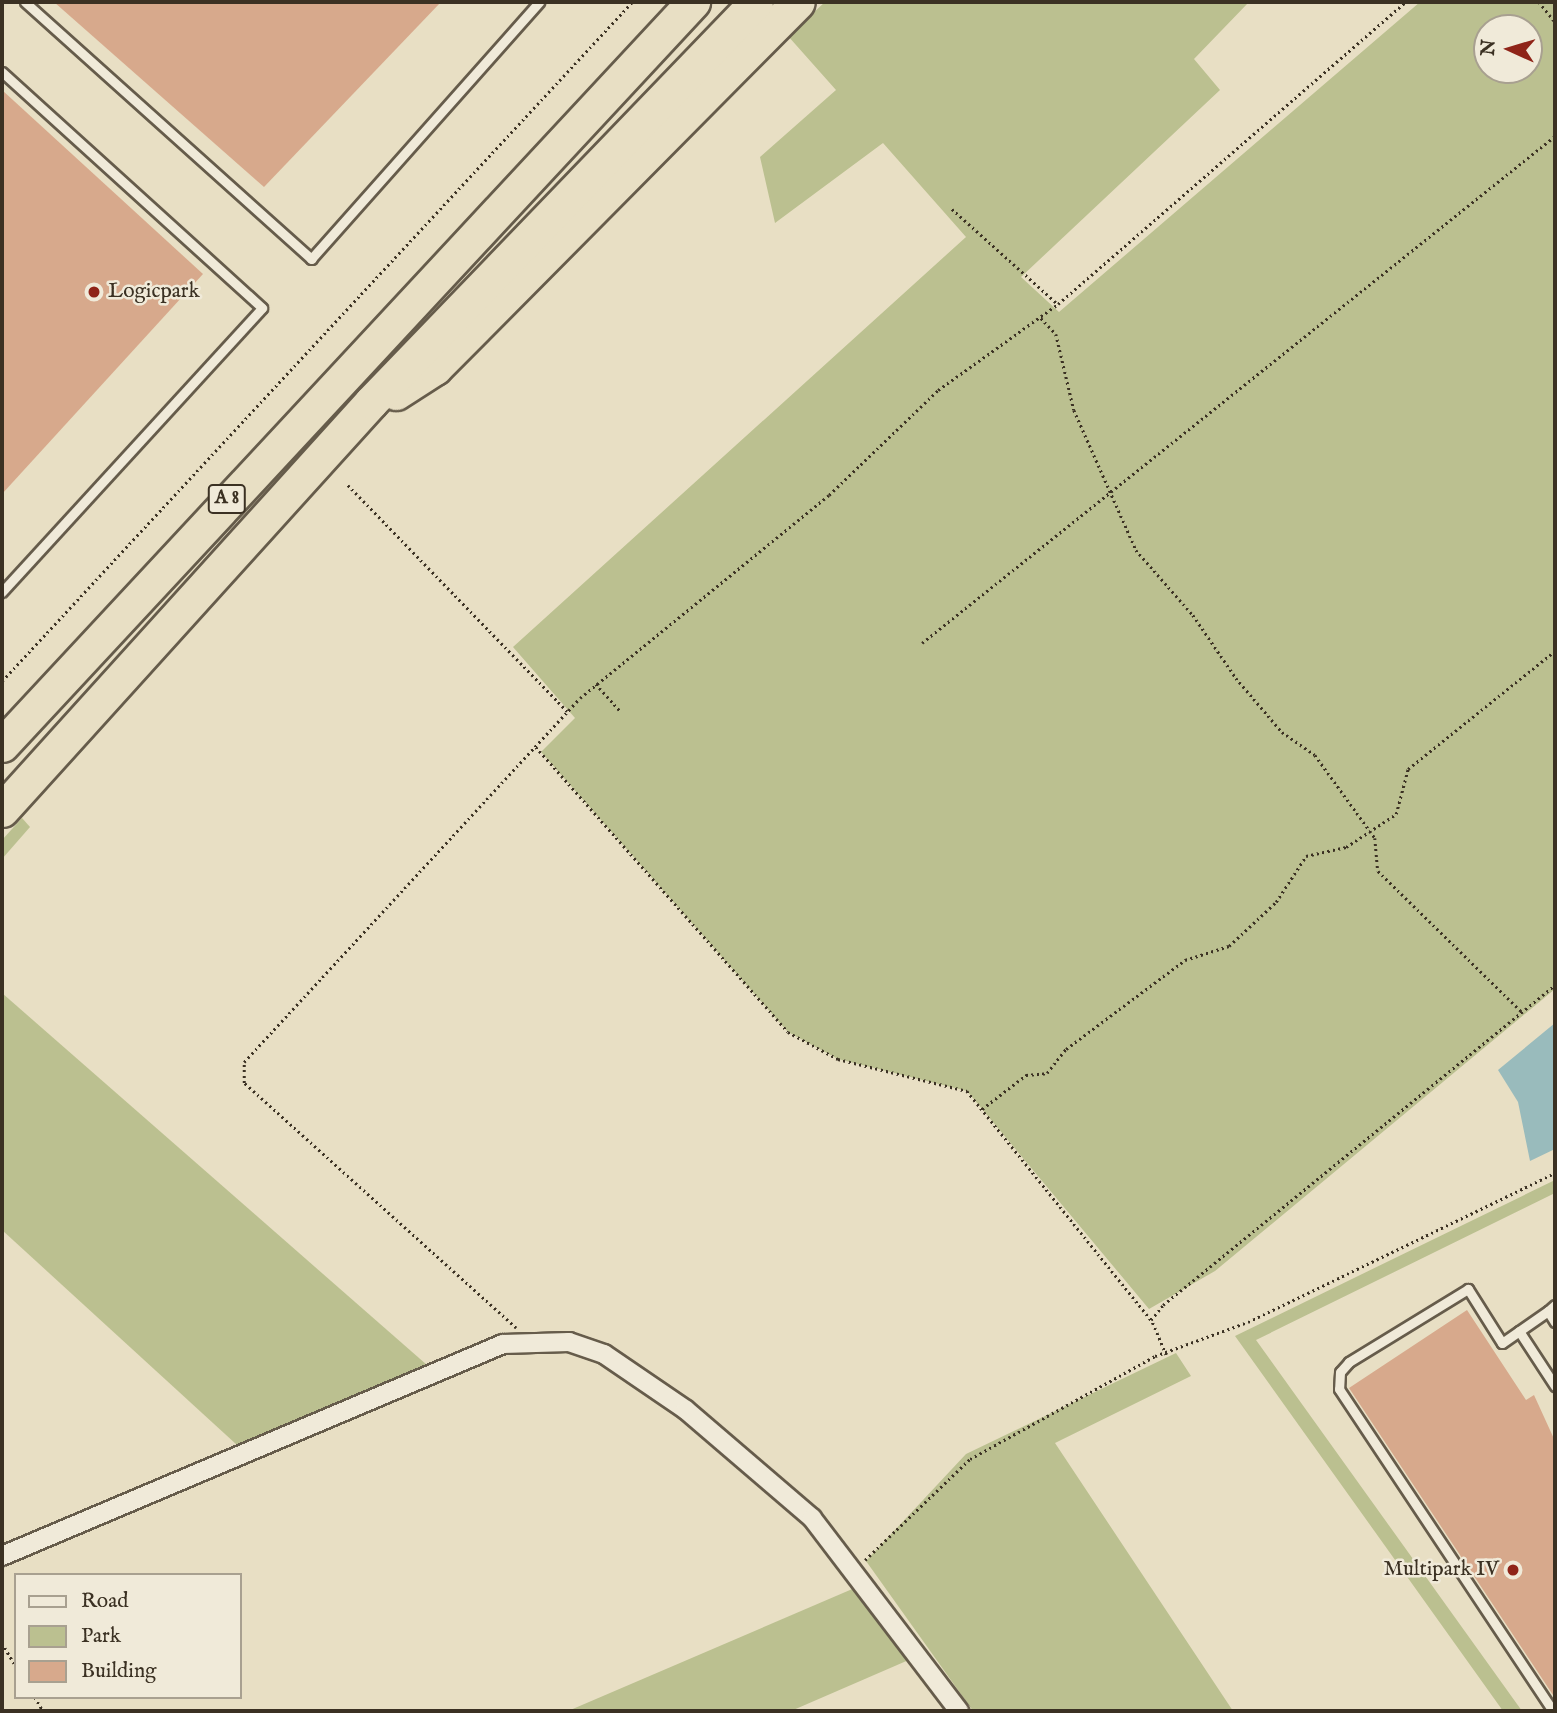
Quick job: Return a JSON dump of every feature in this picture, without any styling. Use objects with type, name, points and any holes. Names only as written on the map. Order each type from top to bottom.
[{"type":"highway","name":"A 8","points":[[2,745],[693,2]]},
{"type":"highway","name":"A 8","points":[[2,810],[371,402],[755,2]]},
{"type":"highway","points":[[371,402],[435,368],[798,2]]},
{"type":"street","points":[[2,1556],[503,1344],[529,1339],[604,1354],[687,1410],[812,1518],[854,1570],[958,1711]]},
{"type":"lane","points":[[25,2],[312,259],[539,2]]},
{"type":"lane","points":[[2,72],[262,308],[2,592]]},
{"type":"lane","points":[[1553,1711],[1339,1389],[1339,1372],[1349,1362],[1468,1289],[1502,1343],[1552,1308],[1555,1322]]},
{"type":"lane","points":[[1519,1331],[1555,1386]]},
{"type":"path","points":[[2,681],[632,2]]},
{"type":"path","points":[[529,1339],[244,1083],[244,1062],[567,711],[596,684],[829,495],[938,390],[1058,304],[1406,2]]},
{"type":"path","points":[[1539,2],[1555,22]]},
{"type":"path","points":[[922,643],[1110,497],[1555,136]]},
{"type":"path","points":[[952,209],[1058,304]]},
{"type":"path","points":[[1041,318],[1056,334],[1074,410],[1110,497],[1136,550],[1193,615],[1205,640],[1282,732],[1315,755],[1370,831],[1378,871],[1522,1012]]},
{"type":"path","points":[[348,485],[567,711]]},
{"type":"path","points":[[982,1110],[1026,1075],[1047,1073],[1066,1049],[1185,960],[1229,946],[1276,902],[1306,856],[1346,847],[1396,814],[1408,769],[1555,651]]},
{"type":"path","points":[[596,684],[621,712]]},
{"type":"path","points":[[535,746],[789,1032],[838,1059],[967,1091],[1151,1320],[1154,1338],[1166,1354]]},
{"type":"path","points":[[1151,1320],[1555,985]]},
{"type":"path","points":[[854,1570],[970,1459],[1166,1354],[1248,1322],[1555,1172]]},
{"type":"path","points":[[2,1643],[14,1663]]},
{"type":"green space","points":[[825,2],[1249,2],[1194,59],[1220,90],[1021,277],[1059,312],[1420,2],[1555,2],[1555,989],[1215,1271],[1149,1309],[967,1091],[838,1059],[788,1032],[541,752],[575,718],[513,647],[966,237],[883,143],[775,223],[760,157],[836,90],[788,36]]},
{"type":"green space","points":[[22,818],[30,827],[2,859],[2,840]]},
{"type":"green space","points":[[2,993],[427,1365],[237,1445],[2,1230]]},
{"type":"green space","points":[[1555,1180],[1555,1193],[1256,1340],[1522,1711],[1503,1711],[1235,1336]]},
{"type":"green space","points":[[1176,1353],[1191,1376],[1055,1443],[1233,1711],[973,1711],[866,1561],[966,1454]]},
{"type":"green space","points":[[857,1587],[911,1659],[791,1711],[568,1711]]},
{"type":"water","points":[[1555,1023],[1555,1149],[1530,1161],[1518,1102],[1498,1070]]},
{"type":"building","points":[[54,2],[441,2],[264,187]]},
{"type":"building","name":"Logicpark","points":[[2,90],[203,274],[2,494]]},
{"type":"building","name":"Multipark IV","points":[[1467,1310],[1526,1400],[1534,1395],[1555,1441],[1555,1698],[1349,1388]]},
{"type":"place","name":"Logicpark","points":[[94,292]]},
{"type":"place","name":"Multipark IV","points":[[1513,1570]]}]
